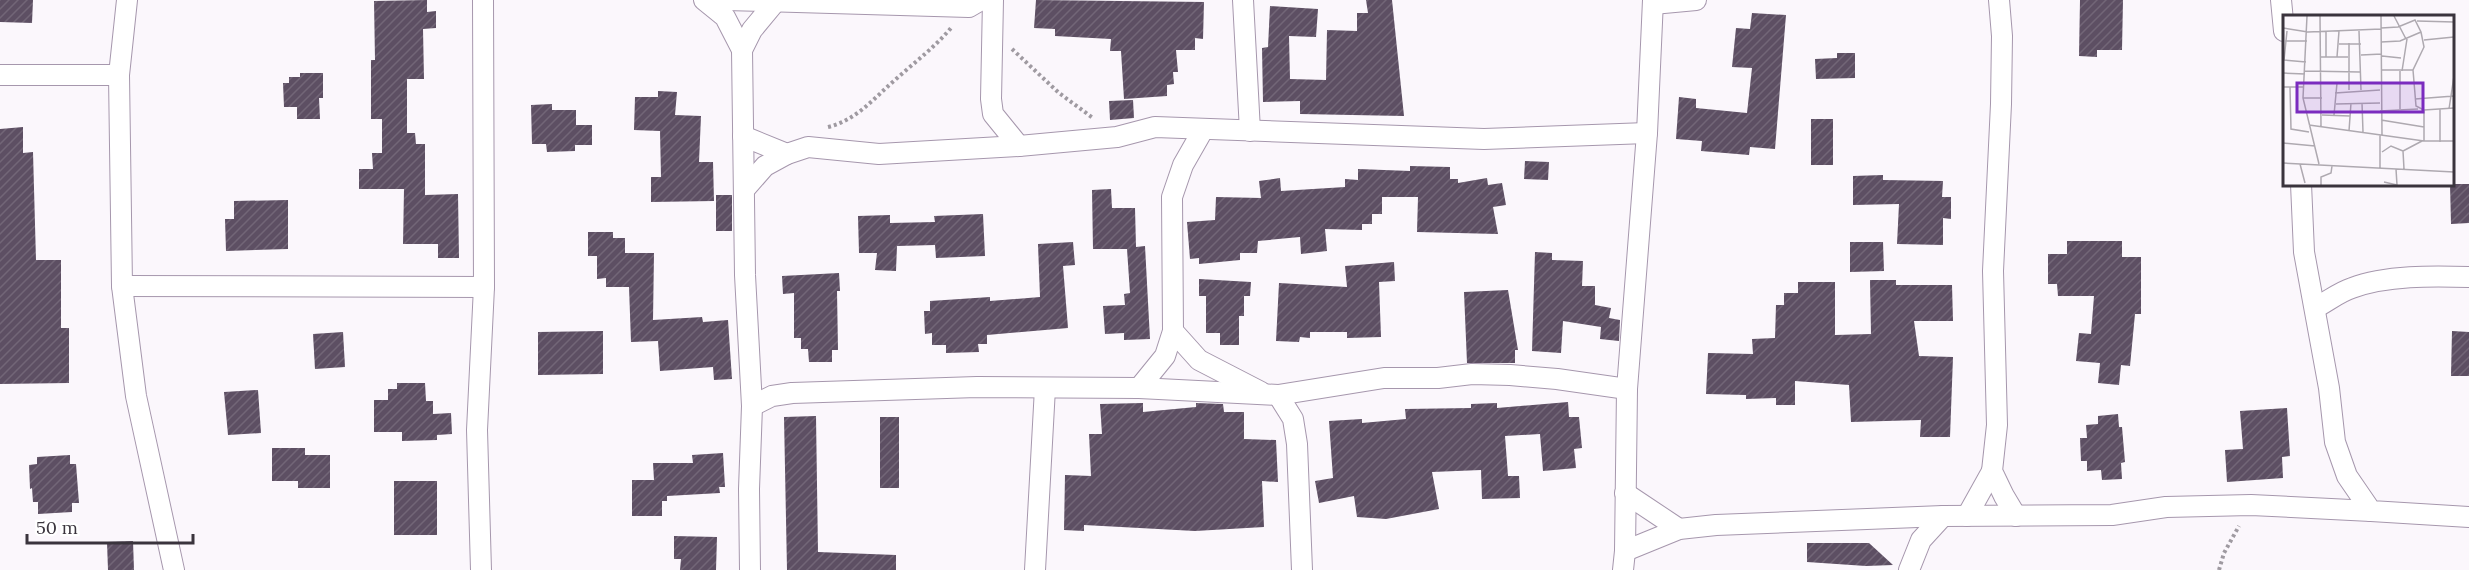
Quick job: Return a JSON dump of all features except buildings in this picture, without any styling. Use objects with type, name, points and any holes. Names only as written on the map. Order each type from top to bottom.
[{"type":"street","points":[[127,0],[119,75],[122,286],[136,396],[174,570]]},
{"type":"street","points":[[481,570],[477,430],[484,287],[483,0]]},
{"type":"street","points":[[704,0],[725,17],[742,50],[744,189],[752,406],[749,489],[750,570]]},
{"type":"street","points":[[725,0],[975,3]]},
{"type":"street","points":[[993,0],[993,114],[1019,146]]},
{"type":"street","points":[[1243,0],[1250,131]]},
{"type":"street","points":[[1624,561],[1627,389],[1647,133],[1653,2],[1696,0]]},
{"type":"street","points":[[1966,516],[1992,471],[1997,425],[1993,271],[2001,104],[2002,36],[1999,0]]},
{"type":"street","points":[[2281,0],[2283,21]]},
{"type":"street","points":[[742,50],[752,30],[776,1]]},
{"type":"street","points":[[0,75],[119,75]]},
{"type":"street","points":[[744,189],[765,166],[787,154],[808,147],[879,154],[1019,146],[1117,137],[1155,127],[1484,139],[1647,133]]},
{"type":"street","points":[[1139,388],[1166,356],[1173,331],[1172,197],[1183,165],[1203,130]]},
{"type":"street","points":[[743,136],[787,154]]},
{"type":"street","points":[[2301,186],[2304,252],[2329,388],[2335,442],[2347,476],[2371,511]]},
{"type":"street","points":[[2315,308],[2351,288],[2377,282],[2439,276],[2469,277]]},
{"type":"street","points":[[122,286],[484,287]]},
{"type":"street","points":[[1173,331],[1199,360],[1272,395],[1293,419],[1297,444],[1302,570]]},
{"type":"street","points":[[752,406],[772,396],[792,393],[977,387],[1139,388],[1272,395],[1384,378],[1438,378],[1472,374],[1557,379],[1627,389]]},
{"type":"street","points":[[1035,570],[1045,388]]},
{"type":"street","points":[[1992,471],[2016,516]]},
{"type":"street","points":[[1626,493],[1679,529]]},
{"type":"street","points":[[1624,561],[1679,529],[1780,522],[1943,516],[2112,515],[2166,507],[2252,505],[2469,517]]},
{"type":"street","points":[[1909,570],[1921,540],[1943,516]]},
{"type":"path","points":[[821,129],[839,124],[857,114],[936,46],[975,3]]},
{"type":"path","points":[[992,32],[1024,58],[1059,93],[1117,137]]},
{"type":"path","points":[[2219,570],[2224,553],[2252,505]]}]
